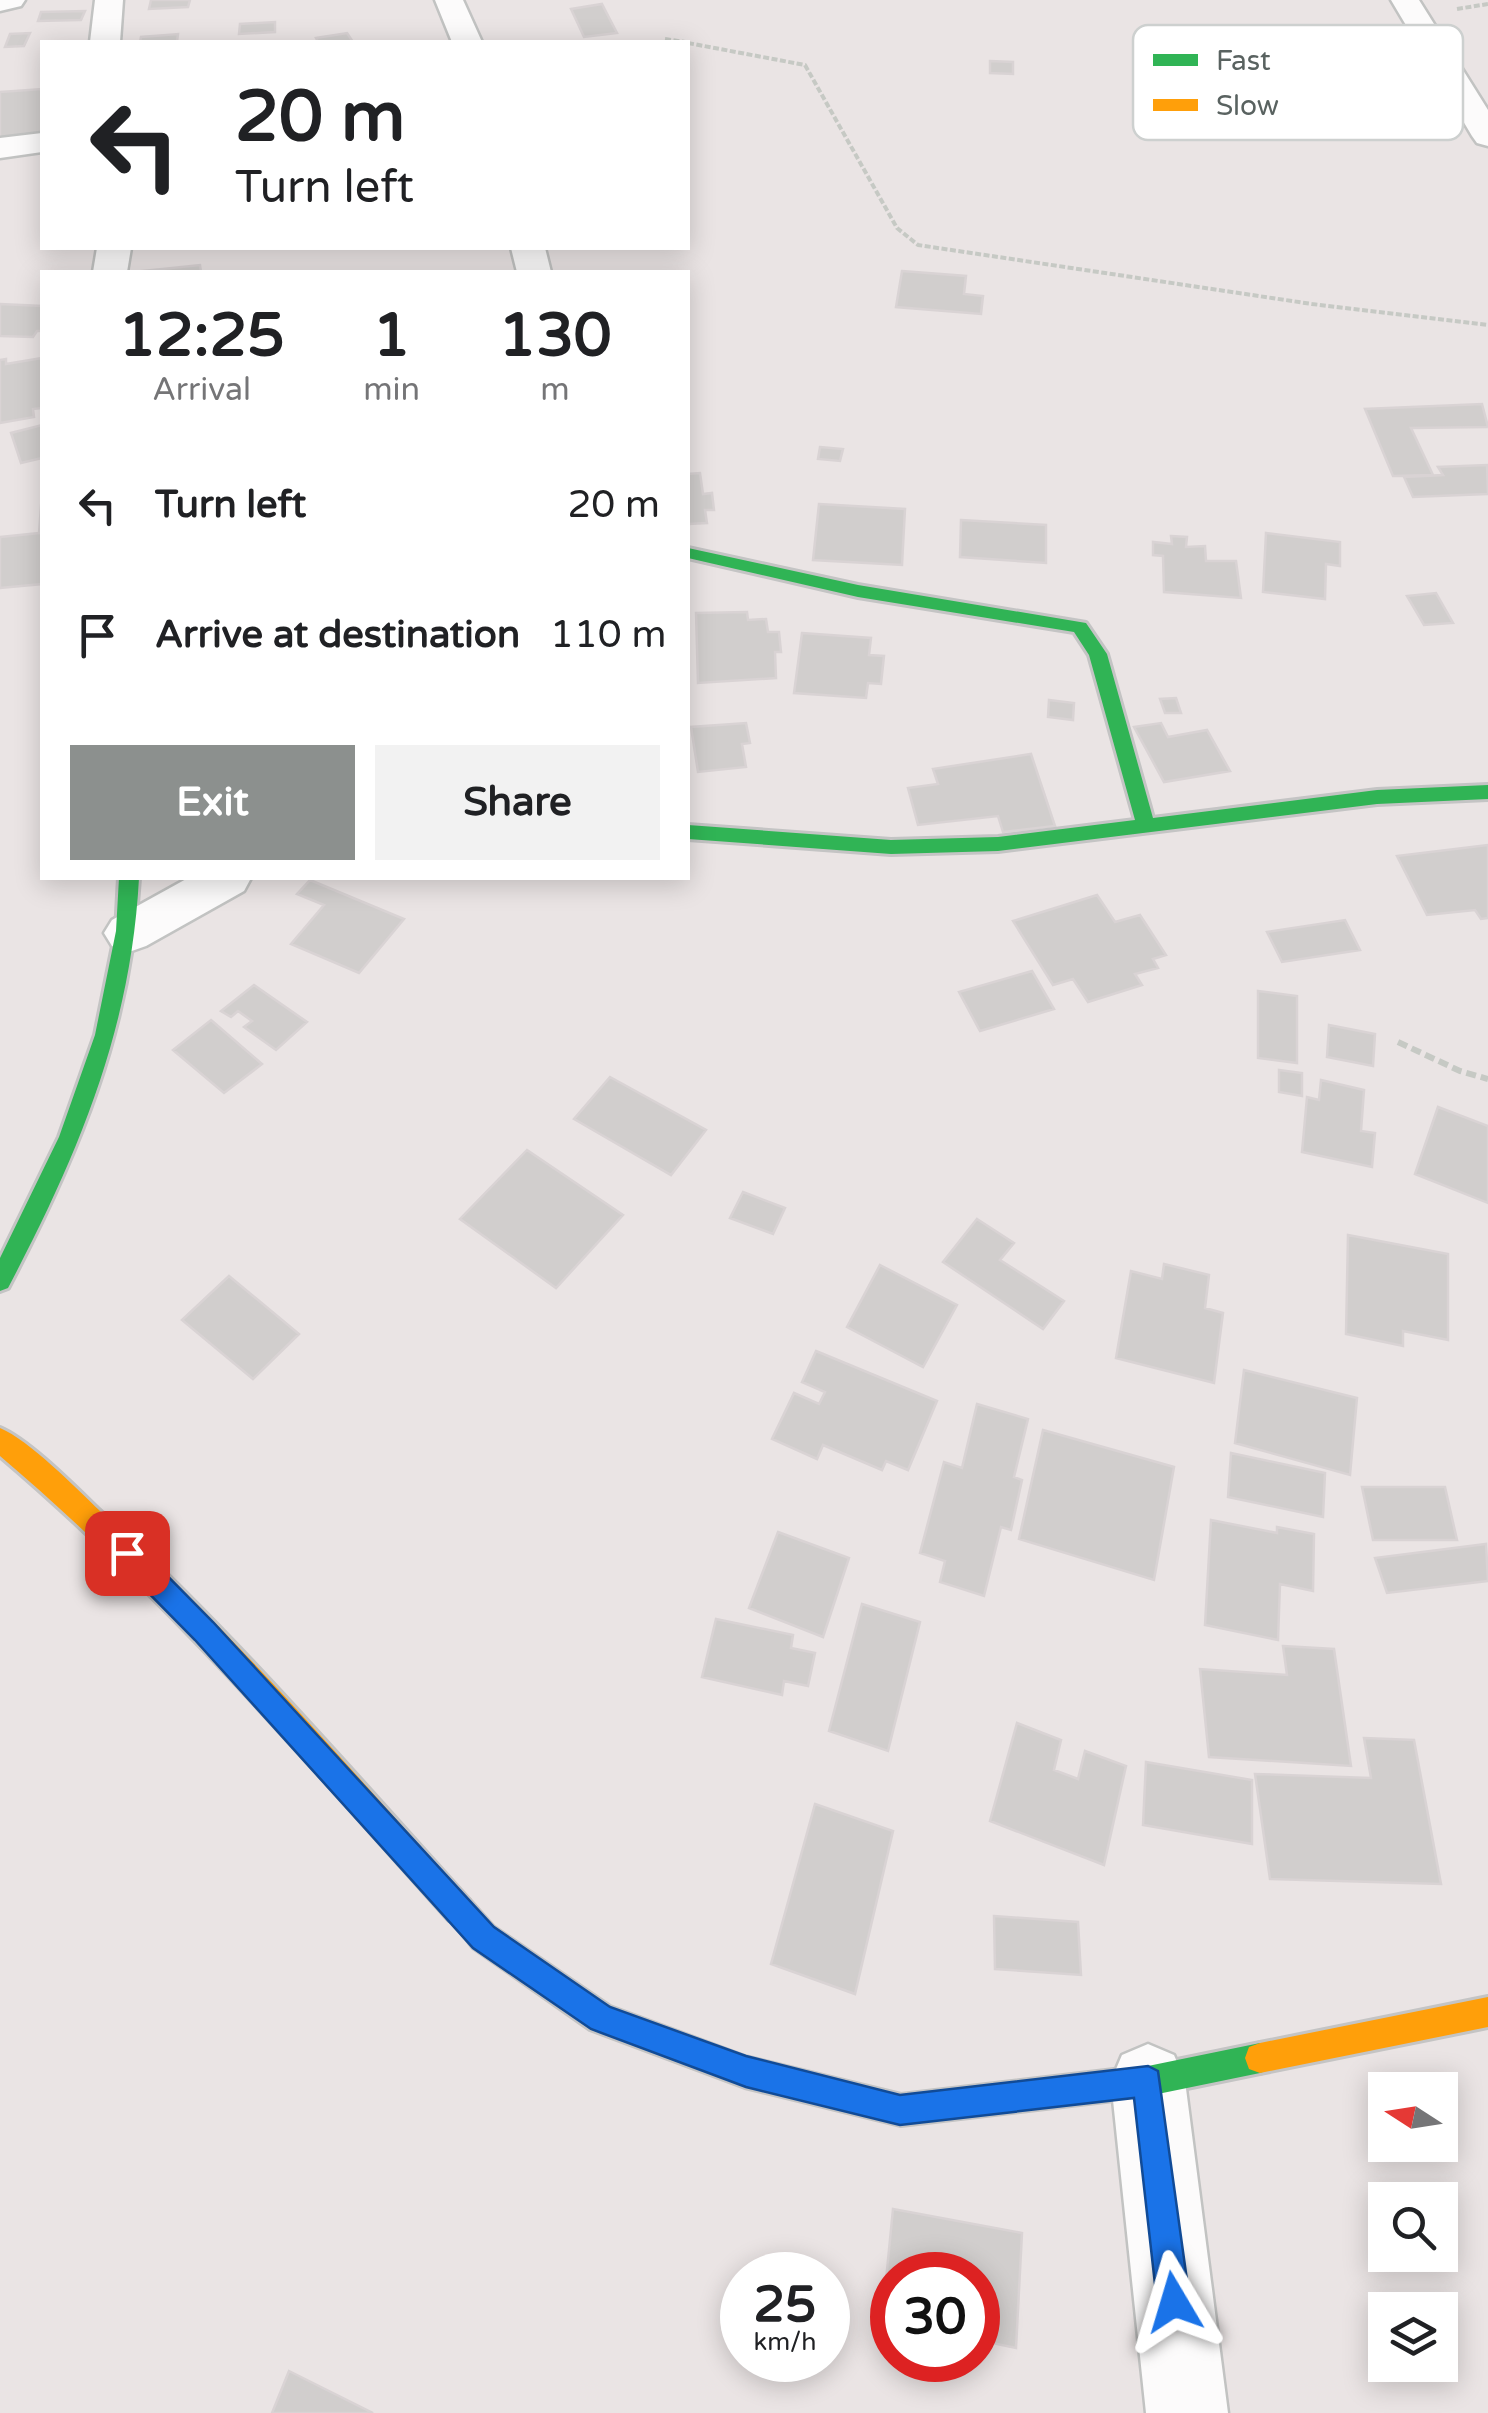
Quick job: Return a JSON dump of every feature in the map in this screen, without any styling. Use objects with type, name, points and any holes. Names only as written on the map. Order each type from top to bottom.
[{"type":"street","points":[[0,2],[11,0]]},
{"type":"street","points":[[106,40],[109,0]]},
{"type":"street","points":[[449,0],[466,40]]},
{"type":"street","points":[[1405,0],[1420,25]]},
{"type":"street","points":[[1463,95],[1488,136]]},
{"type":"street","points":[[0,148],[40,143]]},
{"type":"street","points":[[690,553],[858,590],[1080,627],[1098,654],[1145,823]]},
{"type":"street","points":[[690,832],[891,847],[998,844],[1145,823],[1377,798],[1488,792]]},
{"type":"street","points":[[0,1282],[54,1183],[98,1056],[129,933],[128,880]]},
{"type":"street","points":[[129,933],[224,880]]},
{"type":"street","points":[[0,1440],[76,1501],[204,1631],[483,1937],[601,2018],[746,2072],[900,2110],[1148,2082],[1488,2012]]},
{"type":"street","points":[[1148,2082],[1186,2413]]},
{"type":"path","points":[[665,38],[673,40]]},
{"type":"path","points":[[690,44],[805,66],[898,228],[918,245],[1312,304],[1488,325]]},
{"type":"path","points":[[1398,1042],[1460,1071],[1488,1079]]},
{"type":"building","points":[[151,0],[190,0],[188,7],[149,9]]},
{"type":"building","points":[[602,4],[617,33],[584,37],[571,9]]},
{"type":"building","points":[[85,11],[81,20],[38,21],[41,12]]},
{"type":"building","points":[[275,22],[275,32],[239,34],[240,24]]},
{"type":"building","points":[[30,33],[24,46],[5,47],[10,34]]},
{"type":"building","points":[[347,33],[352,40],[317,40]]},
{"type":"building","points":[[178,34],[177,40],[140,40],[141,37]]},
{"type":"building","points":[[990,61],[1013,62],[1013,74],[990,73]]},
{"type":"building","points":[[40,89],[40,136],[0,139],[0,92]]},
{"type":"building","points":[[200,265],[201,270],[152,270]]},
{"type":"building","points":[[902,271],[966,276],[964,294],[983,296],[981,314],[896,307]]},
{"type":"building","points":[[0,304],[40,306],[40,331],[33,337],[0,336]]},
{"type":"building","points":[[40,358],[40,408],[33,409],[34,417],[0,423],[0,360],[6,359],[6,364]]},
{"type":"building","points":[[1482,404],[1488,427],[1411,428],[1433,475],[1393,476],[1365,409]]},
{"type":"building","points":[[40,426],[40,458],[21,463],[11,433]]},
{"type":"building","points":[[820,447],[843,449],[840,461],[818,459]]},
{"type":"building","points":[[1487,465],[1488,494],[1413,497],[1404,477],[1443,475],[1438,467]]},
{"type":"building","points":[[700,473],[703,494],[712,493],[714,510],[705,510],[707,523],[690,524],[690,474]]},
{"type":"building","points":[[819,504],[905,509],[902,565],[813,560]]},
{"type":"building","points":[[40,520],[40,584],[0,588],[0,537],[39,533]]},
{"type":"building","points":[[961,520],[1046,525],[1046,563],[960,557]]},
{"type":"building","points":[[1266,533],[1340,542],[1340,566],[1326,564],[1325,599],[1263,592]]},
{"type":"building","points":[[1171,536],[1187,537],[1186,547],[1205,546],[1206,561],[1236,561],[1241,598],[1164,592],[1163,556],[1153,555],[1153,542],[1172,544]]},
{"type":"building","points":[[1436,593],[1453,623],[1424,625],[1407,596]]},
{"type":"building","points":[[747,612],[748,620],[766,619],[768,632],[779,632],[781,652],[775,652],[776,678],[698,683],[696,613]]},
{"type":"building","points":[[802,633],[871,638],[869,655],[884,656],[881,684],[868,683],[866,698],[794,693]]},
{"type":"building","points":[[1176,698],[1181,713],[1165,713],[1160,699]]},
{"type":"building","points":[[1049,700],[1074,703],[1073,720],[1048,717]]},
{"type":"building","points":[[746,723],[750,743],[742,744],[746,767],[698,772],[691,727]]},
{"type":"building","points":[[1161,723],[1168,737],[1207,730],[1230,771],[1164,782],[1134,727]]},
{"type":"building","points":[[1031,754],[1055,826],[1003,832],[998,816],[918,825],[908,788],[938,784],[933,769]]},
{"type":"building","points":[[1488,845],[1488,918],[1481,919],[1475,910],[1427,915],[1397,856]]},
{"type":"building","points":[[310,880],[404,919],[359,973],[291,944],[324,905],[297,894]]},
{"type":"building","points":[[1097,895],[1115,922],[1140,915],[1166,955],[1153,959],[1158,968],[1135,974],[1142,985],[1088,1002],[1073,979],[1053,985],[1013,921]]},
{"type":"building","points":[[1345,920],[1360,950],[1282,962],[1267,932]]},
{"type":"building","points":[[1032,971],[1054,1009],[980,1031],[959,992]]},
{"type":"building","points":[[254,985],[307,1022],[276,1050],[244,1027],[252,1021],[238,1011],[231,1017],[221,1011]]},
{"type":"building","points":[[1258,991],[1297,996],[1297,1063],[1258,1058]]},
{"type":"building","points":[[211,1020],[262,1064],[224,1093],[173,1050]]},
{"type":"building","points":[[1329,1025],[1375,1034],[1373,1066],[1327,1057]]},
{"type":"building","points":[[1279,1070],[1302,1073],[1302,1096],[1279,1092]]},
{"type":"building","points":[[610,1077],[706,1130],[671,1175],[574,1119]]},
{"type":"building","points":[[1321,1080],[1364,1090],[1361,1131],[1375,1133],[1372,1167],[1302,1152],[1307,1097],[1319,1100]]},
{"type":"building","points":[[1438,1107],[1488,1126],[1488,1203],[1415,1174]]},
{"type":"building","points":[[527,1150],[623,1215],[556,1288],[460,1219]]},
{"type":"building","points":[[743,1192],[785,1208],[773,1234],[730,1218]]},
{"type":"building","points":[[977,1219],[1014,1243],[1000,1260],[1064,1301],[1043,1329],[943,1262]]},
{"type":"building","points":[[1348,1235],[1448,1254],[1448,1340],[1403,1331],[1403,1346],[1346,1334]]},
{"type":"building","points":[[1164,1264],[1209,1275],[1205,1308],[1223,1313],[1214,1383],[1116,1358],[1131,1271],[1162,1279]]},
{"type":"building","points":[[880,1265],[957,1305],[923,1367],[847,1327]]},
{"type":"building","points":[[229,1276],[299,1334],[253,1379],[182,1320]]},
{"type":"building","points":[[816,1351],[937,1401],[908,1470],[886,1461],[882,1470],[823,1445],[817,1459],[772,1439],[794,1393],[819,1404],[825,1392],[802,1382]]},
{"type":"building","points":[[1244,1370],[1357,1398],[1350,1475],[1235,1443]]},
{"type":"building","points":[[977,1404],[1028,1419],[1014,1477],[1022,1480],[1011,1530],[1001,1527],[984,1596],[940,1582],[945,1561],[920,1553],[944,1462],[962,1468]]},
{"type":"building","points":[[1043,1430],[1174,1467],[1154,1580],[1019,1539]]},
{"type":"building","points":[[1231,1453],[1325,1473],[1323,1517],[1228,1497]]},
{"type":"building","points":[[1362,1487],[1445,1487],[1457,1540],[1373,1540]]},
{"type":"building","points":[[1211,1520],[1277,1533],[1277,1527],[1314,1534],[1313,1591],[1280,1584],[1278,1640],[1205,1625]]},
{"type":"building","points":[[778,1532],[849,1558],[823,1637],[749,1608]]},
{"type":"building","points":[[1486,1544],[1488,1581],[1387,1593],[1375,1558]]},
{"type":"building","points":[[862,1604],[920,1622],[888,1751],[829,1731]]},
{"type":"building","points":[[716,1619],[793,1635],[791,1648],[815,1653],[808,1686],[784,1681],[782,1695],[702,1677]]},
{"type":"building","points":[[1283,1646],[1334,1649],[1351,1766],[1209,1757],[1200,1669],[1287,1675]]},
{"type":"building","points":[[1017,1723],[1061,1740],[1054,1770],[1078,1779],[1085,1751],[1126,1766],[1104,1865],[990,1821]]},
{"type":"building","points":[[1364,1738],[1414,1740],[1441,1884],[1270,1879],[1255,1774],[1371,1778]]},
{"type":"building","points":[[1146,1762],[1252,1780],[1252,1844],[1143,1825]]},
{"type":"building","points":[[815,1804],[893,1831],[855,1994],[771,1964]]},
{"type":"building","points":[[994,1916],[1078,1922],[1081,1975],[995,1969]]},
{"type":"building","points":[[893,2209],[1022,2233],[1016,2348],[1000,2345],[1000,2252],[889,2252]]},
{"type":"building","points":[[289,2371],[373,2413],[272,2413]]},
{"type":"traffic: fast","points":[[690,553],[858,591],[1080,627],[1098,654],[1145,823]]},
{"type":"traffic: fast","points":[[690,832],[891,847],[998,844],[1377,797],[1488,792]]},
{"type":"traffic: fast","points":[[0,1281],[70,1137],[106,1035],[126,931],[129,880]]},
{"type":"traffic: fast","points":[[459,1910],[483,1937],[601,2018],[745,2072],[901,2110],[1148,2081],[1260,2058]]},
{"type":"traffic: slow","points":[[0,1440],[63,1493],[182,1606],[459,1910]]},
{"type":"traffic: slow","points":[[1260,2058],[1488,2012]]},
{"type":"route","points":[[127,1553],[204,1631],[483,1937],[601,2018],[746,2072],[900,2110],[1148,2082],[1174,2302]]}]
